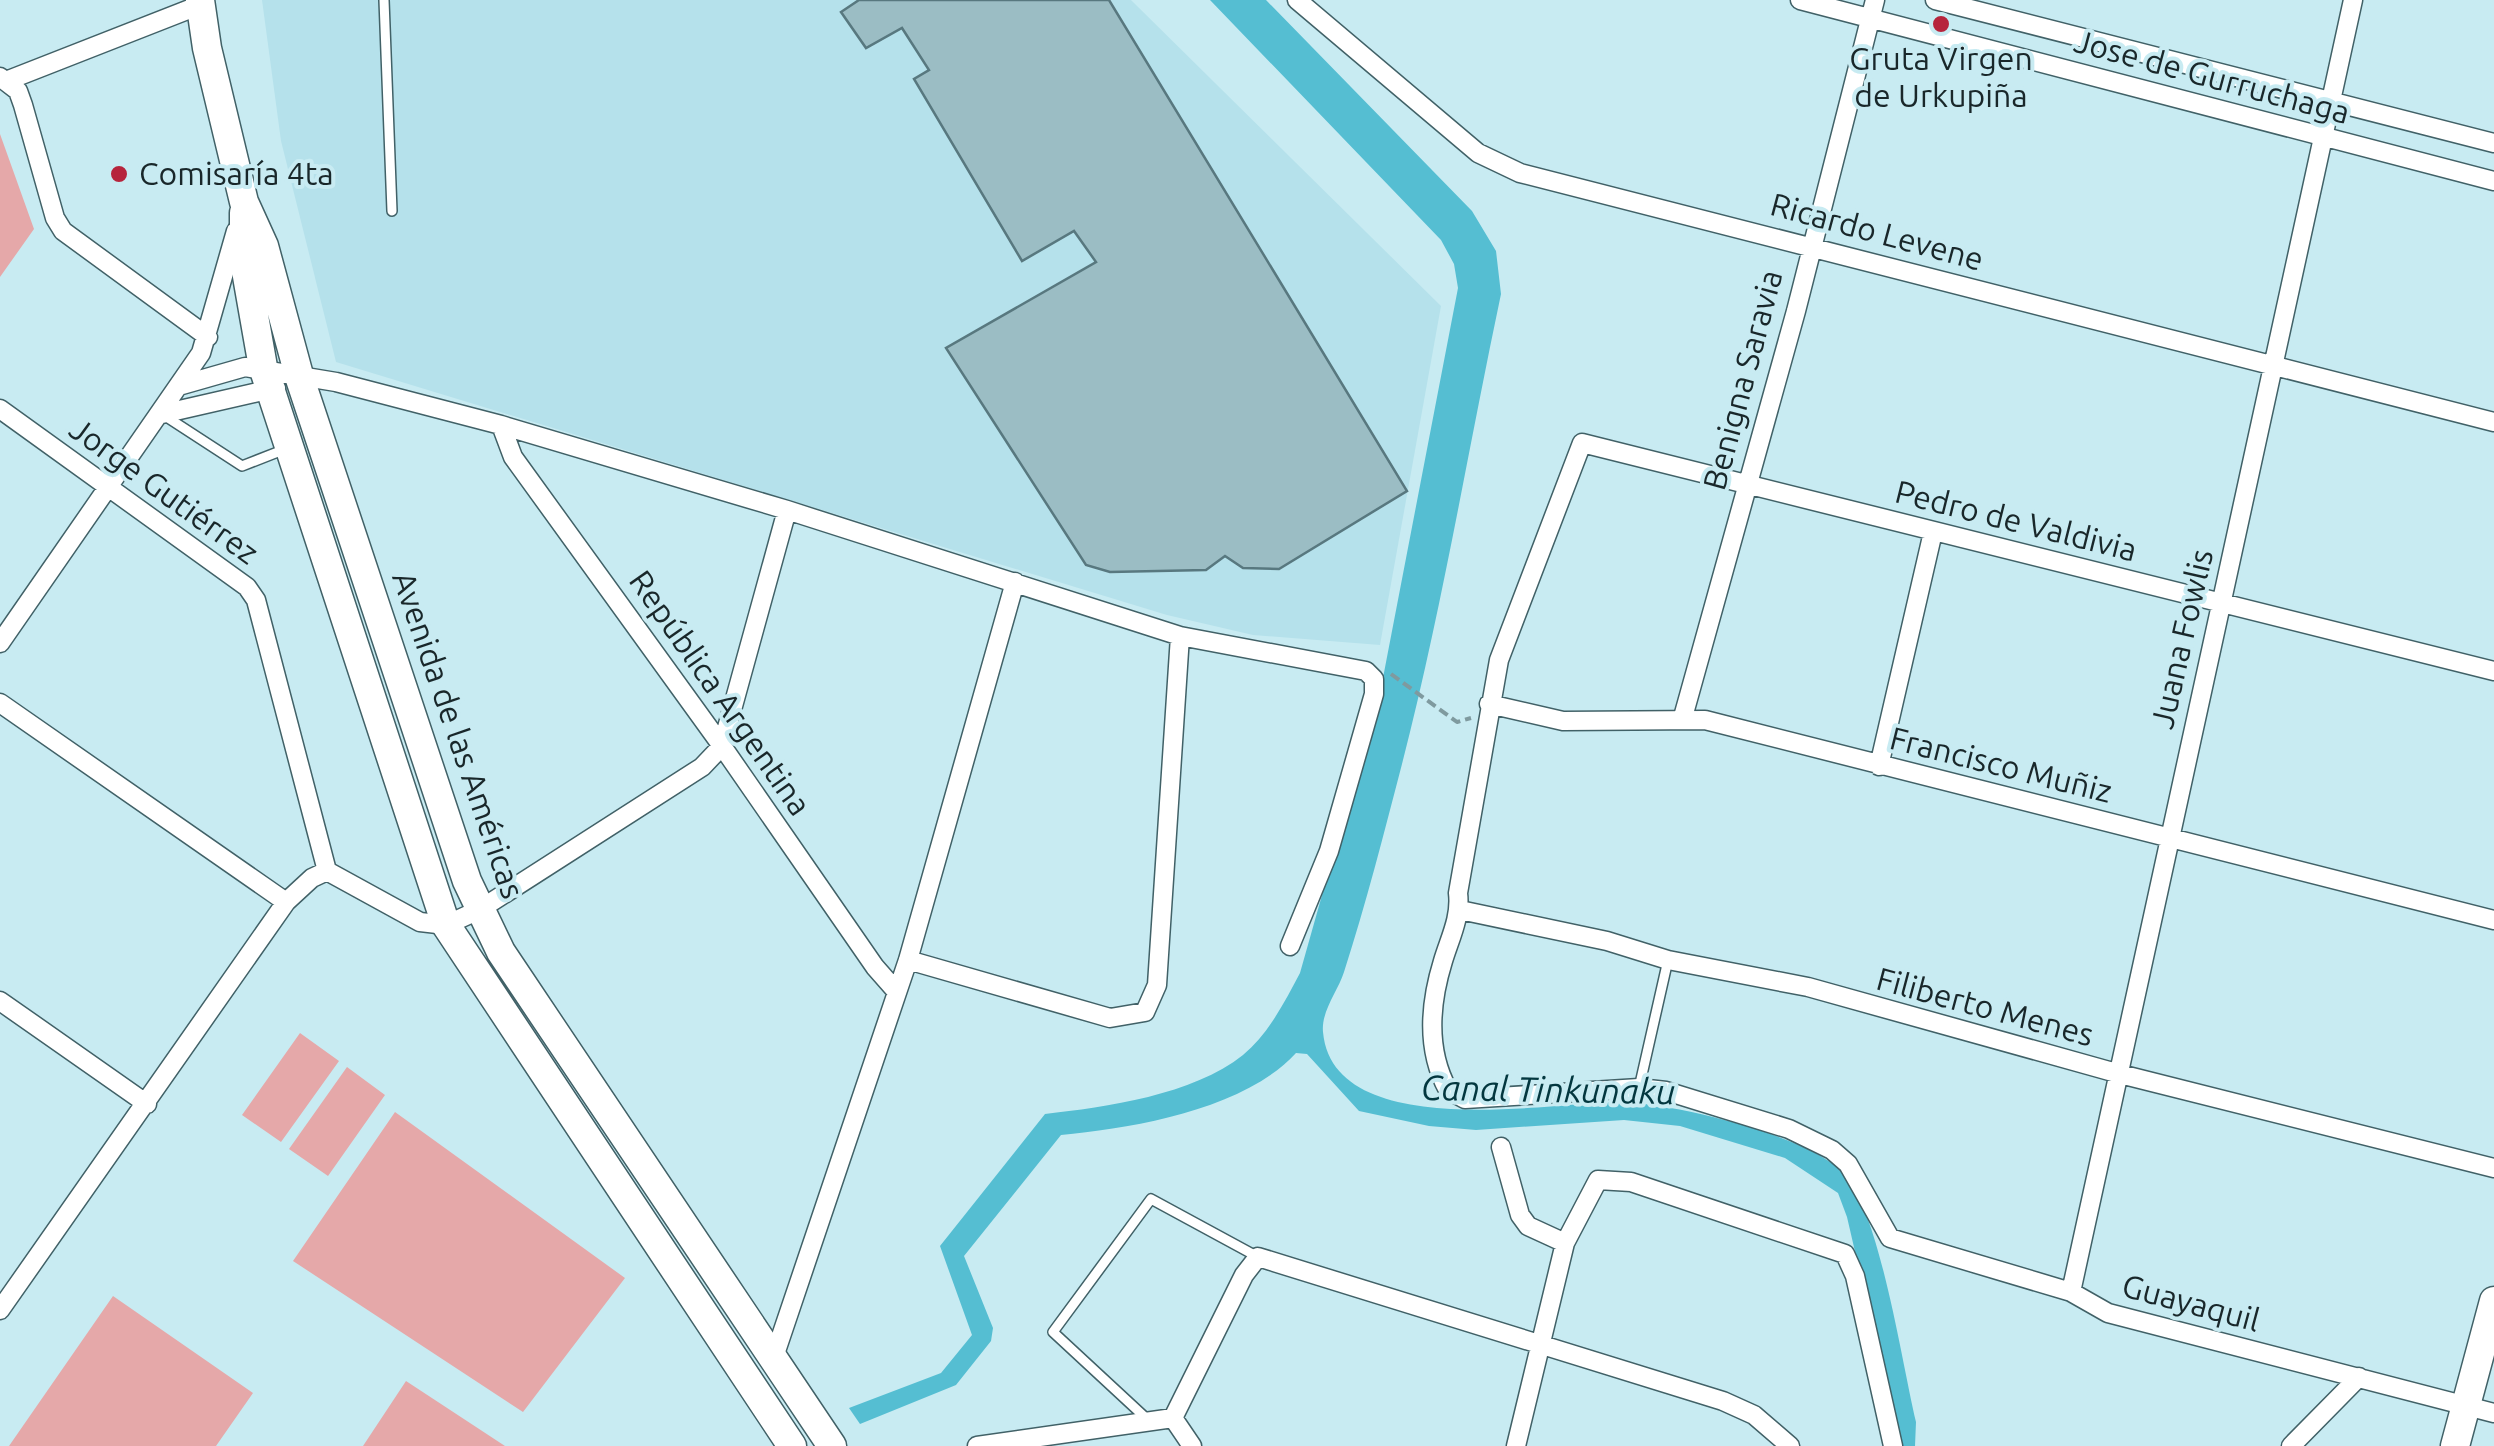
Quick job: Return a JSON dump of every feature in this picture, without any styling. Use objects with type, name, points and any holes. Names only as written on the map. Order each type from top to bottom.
[{"type":"main road","name":"Avenida de las Américas","points":[[200,3],[244,202],[264,246],[300,379],[480,910],[500,952],[832,1446]]},
{"type":"main road","name":"Avenida de las Américas","points":[[244,202],[244,258],[267,378],[446,926],[790,1445]]},
{"type":"main road","points":[[2456,1446],[2494,1301]]},
{"type":"main road","points":[[790,1445],[809,1412]]},
{"type":"street","name":"Ricardo Levene","points":[[1296,0],[1478,154],[1497,164],[2494,422]]},
{"type":"street","name":"Jose de Gurruchaga","points":[[1800,0],[1873,9],[2324,138],[2494,181]]},
{"type":"street","name":"Jose de Gurruchaga","points":[[1935,0],[2494,143]]},
{"type":"street","name":"Juana Fowlis","points":[[2071,1292],[2353,0]]},
{"type":"street","points":[[200,3],[3,79],[23,105],[54,218],[64,231],[208,337]]},
{"type":"street","name":"Benigna Saravia","points":[[1683,717],[1873,9]]},
{"type":"street","points":[[0,642],[182,385],[208,337],[244,202]]},
{"type":"street","points":[[182,385],[225,371],[336,382],[787,510],[1180,636],[1352,666],[1374,678],[1329,851],[1290,946]]},
{"type":"street","points":[[162,414],[267,378]]},
{"type":"street","name":"Jorge Gutiérrez","points":[[0,409],[247,588],[256,600],[327,871]]},
{"type":"street","name":"República Argentina","points":[[501,426],[513,456],[875,967],[897,992]]},
{"type":"street","name":"Pedro de Valdivia","points":[[1488,709],[1498,660],[1582,443],[2494,671]]},
{"type":"street","points":[[2,1301],[147,1104],[286,902],[312,878],[327,871],[420,922],[446,926],[480,910],[702,767],[722,746],[787,510]]},
{"type":"street","points":[[1879,766],[1933,532]]},
{"type":"street","points":[[773,1360],[908,960],[1015,582]]},
{"type":"street","points":[[908,960],[1110,1018],[1144,1012],[1156,985],[1180,636]]},
{"type":"street","points":[[0,703],[286,902]]},
{"type":"street","points":[[1488,709],[1458,893],[1460,910],[1442,964],[1433,1014],[1435,1058],[1448,1090],[1465,1099],[1639,1088]]},
{"type":"street","name":"Francisco Muñiz","points":[[1488,709],[1563,720],[1683,717],[2494,920]]},
{"type":"street","name":"Filiberto Menes","points":[[1460,910],[1607,941],[1668,960],[1808,987],[2120,1074],[2494,1168]]},
{"type":"street","points":[[0,1000],[147,1104]]},
{"type":"street","name":"Guayaquil","points":[[1639,1088],[1666,1091],[1788,1129],[1832,1150],[1855,1175],[1882,1230],[1890,1238],[2071,1292],[2108,1312],[2494,1413]]},
{"type":"street","points":[[1502,1147],[1520,1215],[1528,1226],[1565,1243]]},
{"type":"street","points":[[1516,1446],[1565,1243],[1598,1180],[1631,1182],[1846,1254],[1855,1276],[1894,1446]]},
{"type":"street","points":[[977,1446],[1173,1418],[1244,1275],[1258,1257],[1723,1400],[1754,1414],[1790,1446]]},
{"type":"street","points":[[2290,1446],[2359,1377]]},
{"type":"street","points":[[1173,1418],[1192,1446]]},
{"type":"lane","points":[[384,0],[392,211]]},
{"type":"lane","points":[[162,414],[242,466],[290,447]]},
{"type":"lane","points":[[1639,1088],[1668,960]]},
{"type":"lane","points":[[1152,1424],[1132,1400],[1054,1332],[1151,1199],[1258,1257]]},
{"type":"path","points":[[1378,664],[1457,722],[1488,709]]},
{"type":"shaded area","points":[[262,0],[1131,0],[1441,306],[1380,645],[1253,635],[1167,615],[336,362],[281,141]]},
{"type":"shaded area","points":[[0,134],[34,229],[0,277]]},
{"type":"shaded area","points":[[300,1033],[339,1061],[281,1142],[242,1115]]},
{"type":"shaded area","points":[[347,1067],[385,1095],[328,1176],[289,1149]]},
{"type":"shaded area","points":[[395,1112],[625,1278],[523,1412],[293,1261]]},
{"type":"shaded area","points":[[113,1296],[253,1393],[216,1446],[9,1446]]},
{"type":"shaded area","points":[[406,1381],[505,1446],[363,1446]]},
{"type":"water","points":[[1210,0],[1266,0],[1472,211],[1496,251],[1501,294],[1430,647],[1367,894],[1344,972],[1325,1016],[1323,1032],[1335,1066],[1363,1089],[1401,1103],[1446,1109],[1494,1109],[1638,1103],[1738,1124],[1805,1148],[1830,1162],[1847,1177],[1859,1198],[1880,1258],[1916,1422],[1915,1446],[1900,1446],[1847,1217],[1838,1193],[1785,1158],[1680,1126],[1624,1120],[1476,1130],[1429,1126],[1359,1111],[1307,1054],[1296,1053],[1274,1072],[1218,1102],[1154,1121],[1061,1135],[964,1256],[993,1328],[991,1341],[956,1385],[860,1424],[849,1408],[941,1373],[972,1335],[940,1246],[1045,1114],[1121,1103],[1200,1080],[1243,1055],[1268,1027],[1300,973],[1382,683],[1458,288],[1454,264],[1441,240]]},
{"type":"building","points":[[859,0],[1109,0],[1407,491],[1279,569],[1243,568],[1225,556],[1206,570],[1110,572],[1086,565],[946,348],[1096,262],[1074,231],[1022,261],[914,79],[929,70],[902,28],[866,48],[841,12]]},
{"type":"place","name":"Gruta Virgen de Urkupiña","points":[[1941,24]]},
{"type":"place","name":"Comisaría 4ta","points":[[119,174]]},
{"type":"water label","name":"Canal Tinkunaku","points":[[1548,1090]]}]
